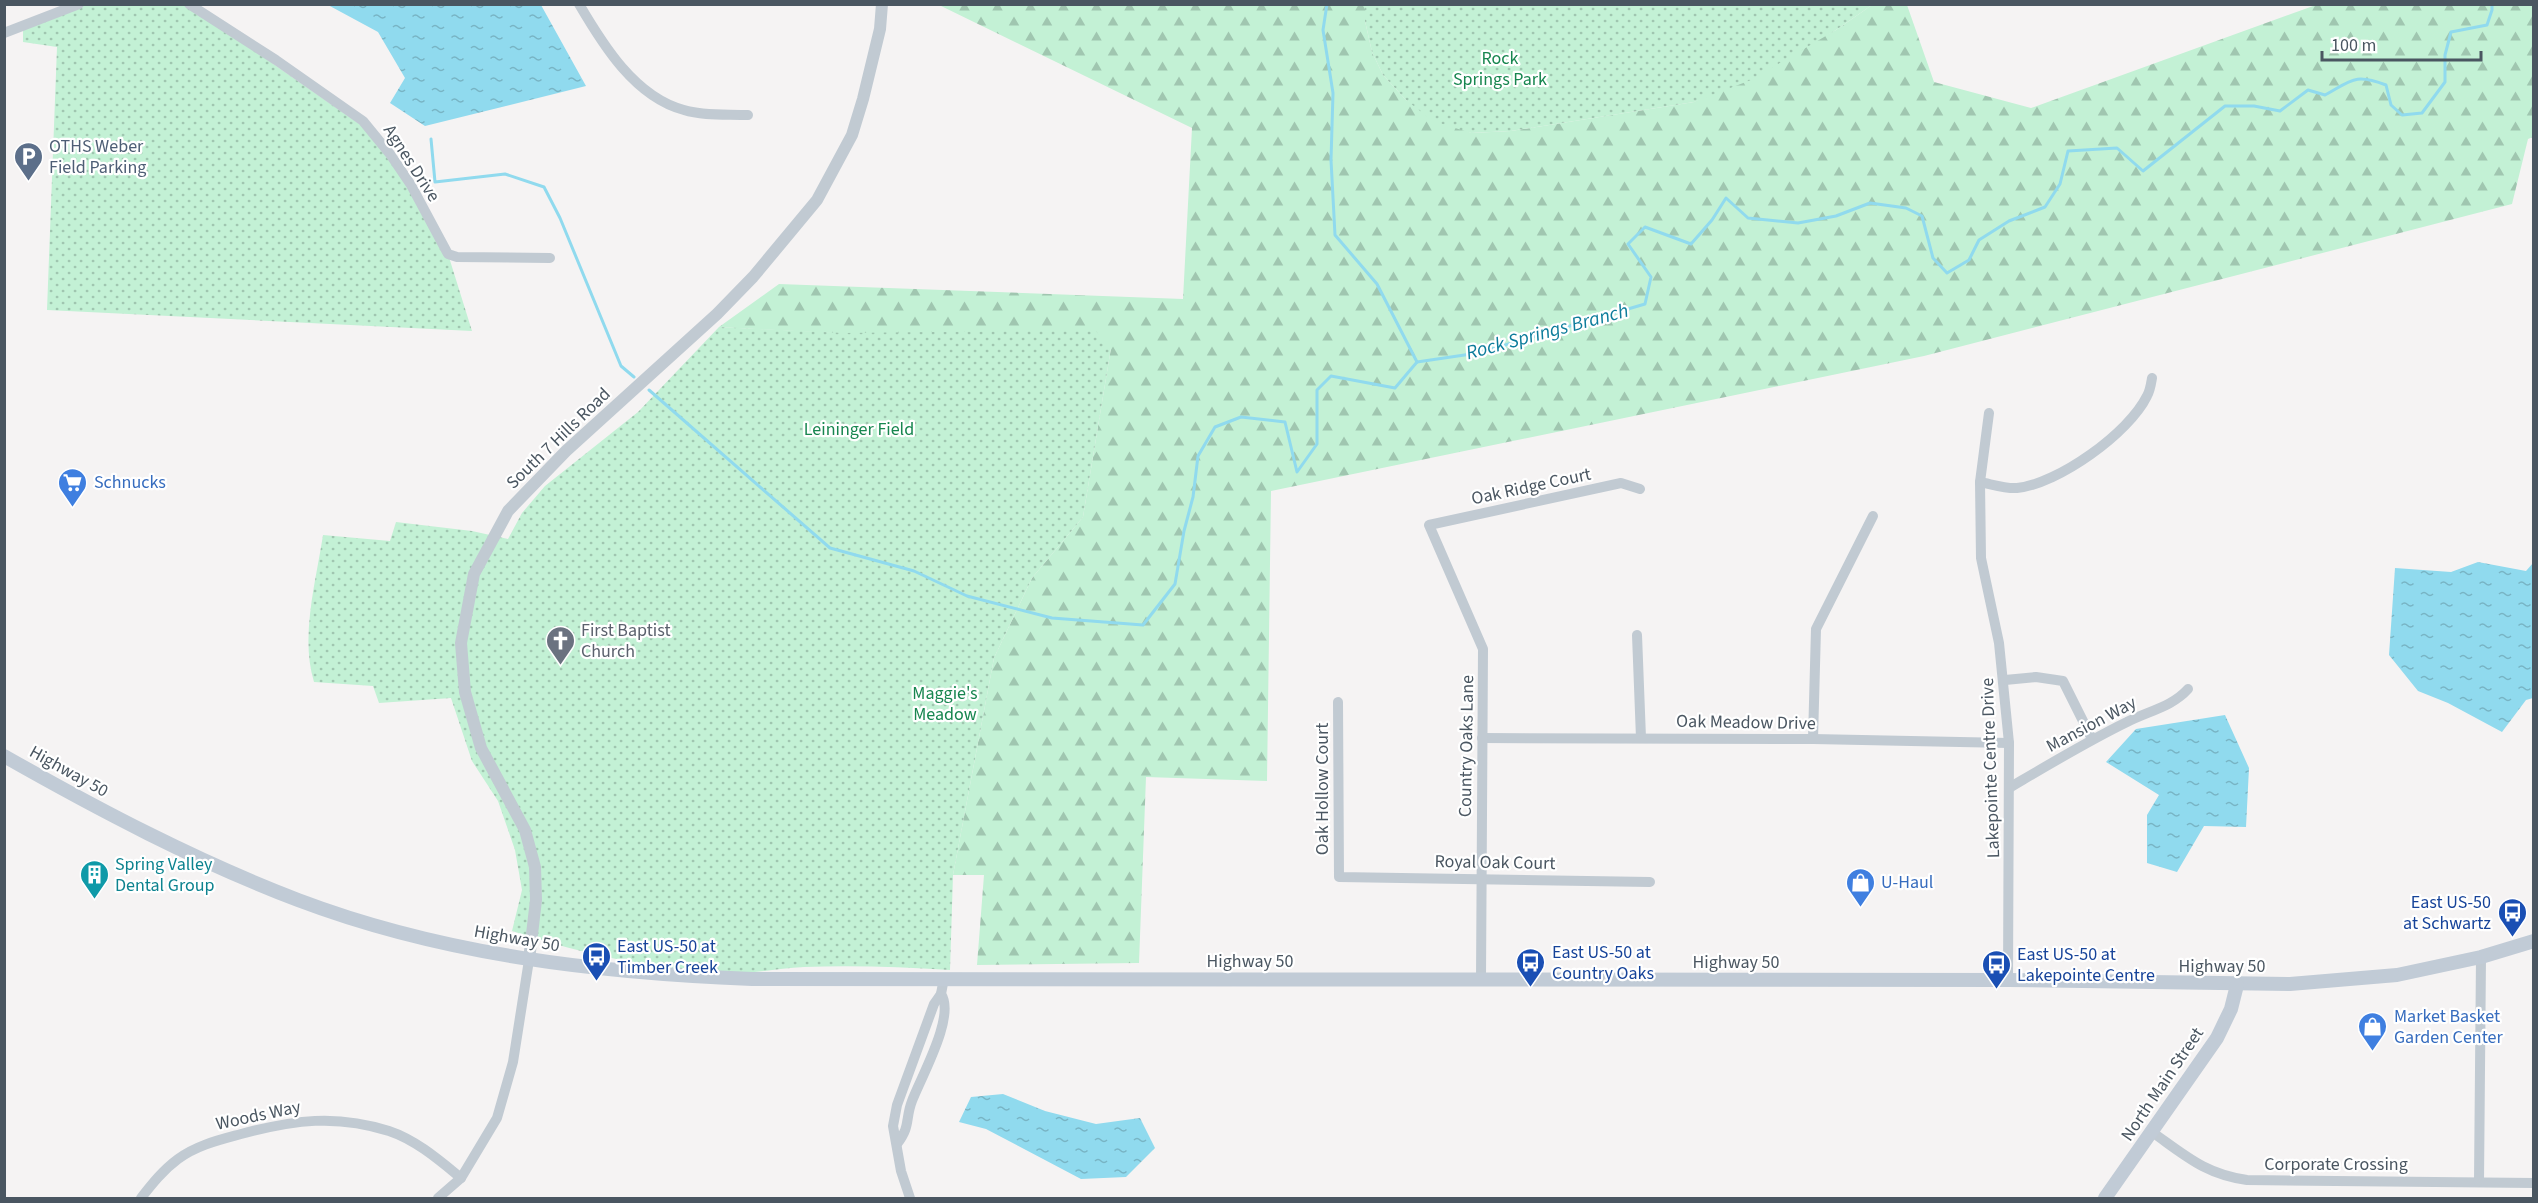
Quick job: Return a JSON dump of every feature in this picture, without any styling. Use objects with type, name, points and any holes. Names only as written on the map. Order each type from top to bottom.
[{"type":"main road","name":"Highway 50","points":[[4,756],[145,832],[299,901],[436,941],[529,960],[626,972],[701,977],[2008,980],[2290,984],[2397,975],[2481,957],[2534,941]]},
{"type":"main road","name":"North Main Street","points":[[2105,1198],[2217,1038],[2231,1009],[2237,984]]},
{"type":"street","points":[[4,33],[79,4]]},
{"type":"street","name":"Agnes Drive","points":[[189,4],[267,54],[363,121],[411,185],[448,254],[457,257],[550,258]]},
{"type":"street","points":[[579,4],[599,38],[622,67],[650,94],[686,111],[748,115]]},
{"type":"street","name":"South 7 Hills Road","points":[[529,960],[536,900],[535,867],[525,830],[481,748],[465,692],[461,644],[474,574],[508,511],[566,451],[724,307],[753,277],[817,200],[852,135],[880,29],[882,4]]},
{"type":"street","points":[[1980,482],[2015,488],[2042,481],[2059,473],[2092,451],[2136,413],[2148,394],[2152,378]]},
{"type":"street","name":"Lakepointe Centre Drive","points":[[1989,413],[1980,482],[1981,558],[2000,643],[2005,680],[2009,743],[2008,980]]},
{"type":"street","name":"Oak Ridge Court","points":[[1429,525],[1621,483],[1640,489]]},
{"type":"street","points":[[1813,739],[1816,629],[1873,516]]},
{"type":"street","name":"Country Oaks Lane","points":[[1429,525],[1483,649],[1481,979]]},
{"type":"street","points":[[1637,635],[1641,738]]},
{"type":"street","points":[[2005,680],[2036,676],[2063,681],[2092,739]]},
{"type":"street","name":"Mansion Way","points":[[2009,788],[2092,739],[2130,720],[2178,701],[2188,690]]},
{"type":"street","name":"Oak Hollow Court","points":[[1338,702],[1339,877]]},
{"type":"street","name":"Oak Meadow Drive","points":[[1482,738],[1813,739],[2009,743]]},
{"type":"street","name":"Royal Oak Court","points":[[1339,877],[1650,882]]},
{"type":"street","points":[[2479,1182],[2481,957]]},
{"type":"street","points":[[438,1198],[461,1178],[497,1118],[513,1062],[529,960]]},
{"type":"street","points":[[910,1198],[901,1171],[893,1126],[897,1105],[934,1005],[941,994],[944,978]]},
{"type":"street","name":"Woods Way","points":[[141,1198],[155,1179],[178,1159],[206,1143],[278,1124],[316,1119],[354,1122],[391,1132],[430,1152],[461,1178]]},
{"type":"street","name":"Corporate Crossing","points":[[2152,1132],[2200,1166],[2222,1176],[2247,1180],[2534,1183]]},
{"type":"green space","name":"Rock Springs Park","points":[[1365,4],[1872,5],[1836,30],[1751,80],[1694,102],[1511,131],[1471,133],[1433,121],[1406,100],[1383,75],[1372,52],[1365,21]]},
{"type":"green space","points":[[79,5],[189,5],[378,137],[448,254],[472,331],[47,310],[57,47],[23,42],[23,27]]},
{"type":"green space","points":[[939,5],[1365,5],[1365,21],[1372,52],[1383,75],[1406,100],[1471,133],[1511,131],[1694,102],[1836,30],[1872,5],[1907,5],[1934,82],[2031,108],[2316,5],[2533,5],[2533,137],[2528,139],[2512,204],[1924,356],[1271,491],[1267,781],[1146,777],[1139,963],[977,965],[984,875],[953,875],[994,658],[1032,578],[1083,517],[1111,348],[719,327],[779,284],[1183,299],[1192,128]]},
{"type":"green space","points":[[719,327],[843,333],[1095,330],[1111,348],[1083,517],[1032,578],[994,658],[953,875],[950,970],[841,966],[744,973],[707,972],[622,960],[512,931],[522,890],[515,850],[498,801],[472,761],[451,698],[379,703],[373,686],[314,682],[310,665],[309,628],[323,535],[390,541],[396,522],[472,531],[508,539],[522,513],[545,486],[638,412]]},
{"type":"water","points":[[328,5],[541,5],[586,86],[425,126],[390,103],[405,78],[378,32]]},
{"type":"water","points":[[2478,562],[2526,571],[2533,563],[2533,698],[2526,700],[2502,732],[2448,703],[2418,691],[2389,655],[2395,568],[2451,572]]},
{"type":"water","points":[[2225,715],[2249,768],[2246,827],[2204,826],[2177,872],[2147,863],[2147,815],[2159,795],[2106,762],[2136,729]]},
{"type":"water","points":[[1003,1094],[1045,1111],[1096,1124],[1140,1118],[1155,1148],[1126,1177],[1081,1179],[986,1129],[959,1122],[971,1097]]},
{"type":"waterway","points":[[1327,4],[1323,30],[1333,93],[1331,160],[1335,235],[1377,284],[1417,362]]},
{"type":"waterway","name":"Rock Springs Branch","points":[[1417,362],[1478,353],[1645,304],[1651,277],[1628,244],[1645,227],[1691,244],[1712,220],[1726,198],[1748,218],[1798,223],[1836,216],[1870,203],[1906,208],[1922,216],[1933,258],[1947,273],[1969,260],[1979,240],[2009,221],[2045,207],[2060,184],[2068,151],[2117,148],[2143,171],[2225,106],[2254,106],[2280,111],[2308,90],[2325,95],[2348,82],[2360,79],[2386,85],[2391,105],[2402,115],[2422,113],[2445,82],[2445,55],[2451,32],[2487,25],[2492,4]]},
{"type":"waterway","points":[[431,139],[435,182],[505,174],[544,187],[560,218],[621,366],[634,377]]},
{"type":"waterway","points":[[649,390],[830,548],[914,571],[967,596],[1052,618],[1143,625],[1175,584],[1184,531],[1193,497],[1198,456],[1215,427],[1241,417],[1285,422],[1297,472],[1317,444],[1317,390],[1331,376],[1395,388],[1417,362]]},
{"type":"place","name":"OTHS Weber Field Parking","points":[[28,182]]},
{"type":"place","name":"Schnucks","points":[[73,508]]},
{"type":"place","name":"First Baptist Church","points":[[560,666]]},
{"type":"place","name":"Spring Valley Dental Group","points":[[94,900]]},
{"type":"place","name":"U-Haul","points":[[1860,908]]},
{"type":"place","name":"East US-50 at Schwartz","points":[[2512,938]]},
{"type":"place","name":"East US-50 at Timber Creek","points":[[596,982]]},
{"type":"place","name":"East US-50 at Country Oaks","points":[[1531,988]]},
{"type":"place","name":"East US-50 at Lakepointe Centre","points":[[1996,990]]},
{"type":"place","name":"Market Basket Garden Center","points":[[2373,1052]]},
{"type":"park label","name":"Leininger Field","points":[[859,429]]},
{"type":"park label","name":"Maggie's Meadow","points":[[945,703]]}]
